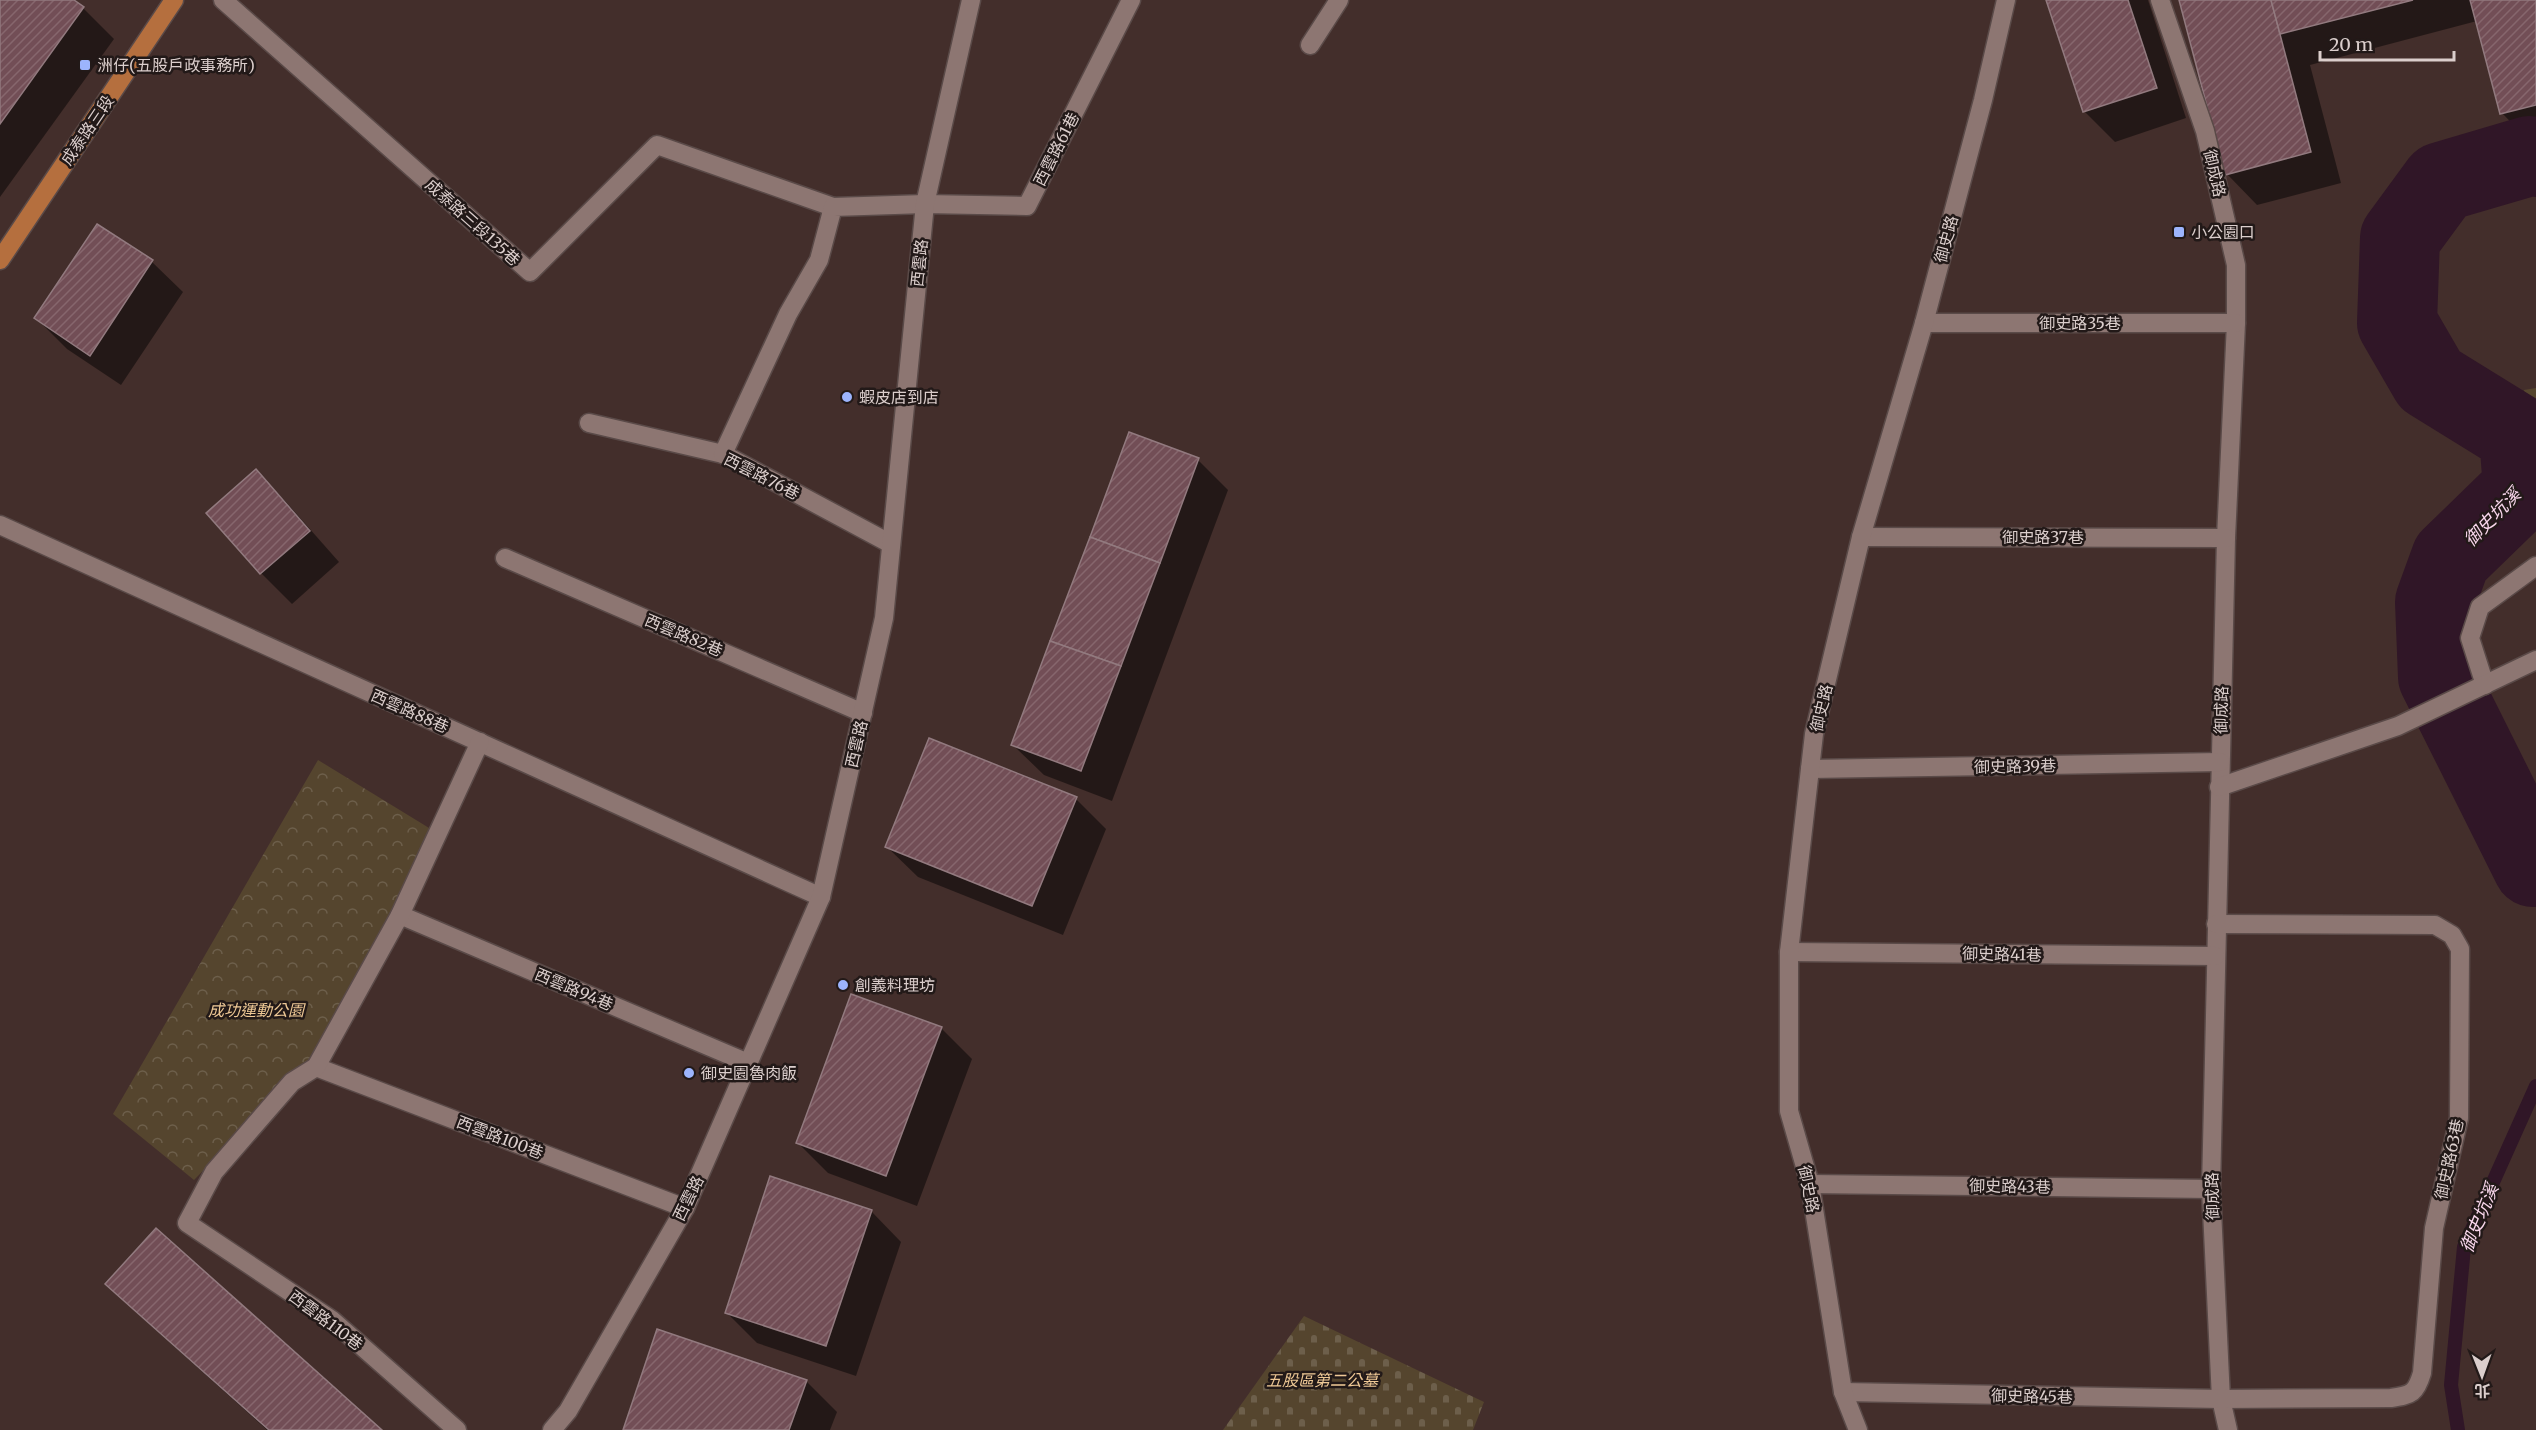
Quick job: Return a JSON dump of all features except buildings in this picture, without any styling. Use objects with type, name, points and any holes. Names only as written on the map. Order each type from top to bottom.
[{"type":"main road","name":"成泰路三段","points":[[0,260],[174,0]]},
{"type":"street","name":"成泰路三段135巷","points":[[224,0],[530,272],[657,145],[833,207]]},
{"type":"street","name":"西雲路","points":[[552,1430],[568,1411],[685,1208],[821,897],[884,618],[925,204],[971,0]]},
{"type":"street","name":"西雲路61巷","points":[[925,204],[1028,206],[1131,0]]},
{"type":"street","points":[[1310,45],[1339,0]]},
{"type":"street","name":"御史路","points":[[1858,1430],[1843,1392],[1810,1184],[1790,1111],[1789,952],[1814,734],[1861,537],[1924,323],[1983,100],[2006,0]]},
{"type":"street","name":"御成路","points":[[2160,0],[2205,131],[2235,265],[2236,323],[2226,538],[2211,1189],[2221,1399],[2228,1430]]},
{"type":"street","points":[[723,454],[788,314],[819,260],[833,207],[925,204]]},
{"type":"street","name":"御史路35巷","points":[[1924,323],[2236,323]]},
{"type":"street","name":"西雲路76巷","points":[[588,423],[723,454],[891,544]]},
{"type":"street","name":"西雲路88巷","points":[[0,525],[821,897]]},
{"type":"street","name":"御史路37巷","points":[[1861,537],[2226,538]]},
{"type":"street","name":"西雲路82巷","points":[[505,558],[863,713]]},
{"type":"street","points":[[2485,685],[2470,638],[2480,607],[2536,566]]},
{"type":"street","points":[[2219,787],[2398,726],[2536,660]]},
{"type":"street","points":[[316,1067],[400,915],[480,742]]},
{"type":"street","name":"御史路39巷","points":[[1810,769],[2220,762]]},
{"type":"street","name":"西雲路94巷","points":[[400,915],[748,1063]]},
{"type":"street","name":"御史路63巷","points":[[2216,924],[2435,925],[2452,935],[2460,949],[2459,1118],[2434,1228],[2422,1373],[2417,1388],[2407,1396],[2391,1398],[2221,1399]]},
{"type":"street","name":"御史路41巷","points":[[1789,952],[2216,956]]},
{"type":"street","name":"西雲路100巷","points":[[316,1067],[685,1208]]},
{"type":"street","name":"西雲路110巷","points":[[316,1067],[292,1082],[214,1172],[186,1223],[332,1320],[457,1430]]},
{"type":"street","name":"御史路43巷","points":[[1810,1184],[2211,1189]]},
{"type":"street","name":"御史路45巷","points":[[1843,1392],[2221,1399]]},
{"type":"green space","points":[[2536,388],[2536,448],[2524,390]]},
{"type":"green space","name":"成功運動公園","points":[[318,760],[434,831],[312,1058],[194,1180],[113,1114]]},
{"type":"green space","name":"五股區第二公墓","points":[[1304,1316],[1484,1402],[1473,1430],[1223,1430]]},
{"type":"waterway","name":"御史坑溪","points":[[2533,867],[2438,677],[2435,602],[2451,558],[2523,488],[2519,435],[2430,380],[2397,323],[2400,238],[2441,182],[2529,156],[2536,157]]},
{"type":"waterway","name":"御史坑溪","points":[[2533,867],[2536,884]]},
{"type":"waterway","name":"御史坑溪","points":[[2458,1430],[2451,1385],[2464,1247],[2536,1086]]},
{"type":"place","name":"洲仔(五股戶政事務所)","points":[[85,65]]},
{"type":"place","name":"小公園口","points":[[2179,232]]},
{"type":"place","name":"蝦皮店到店","points":[[847,397]]},
{"type":"place","name":"創義料理坊","points":[[843,985]]},
{"type":"place","name":"御史園魯肉飯","points":[[689,1073]]}]
